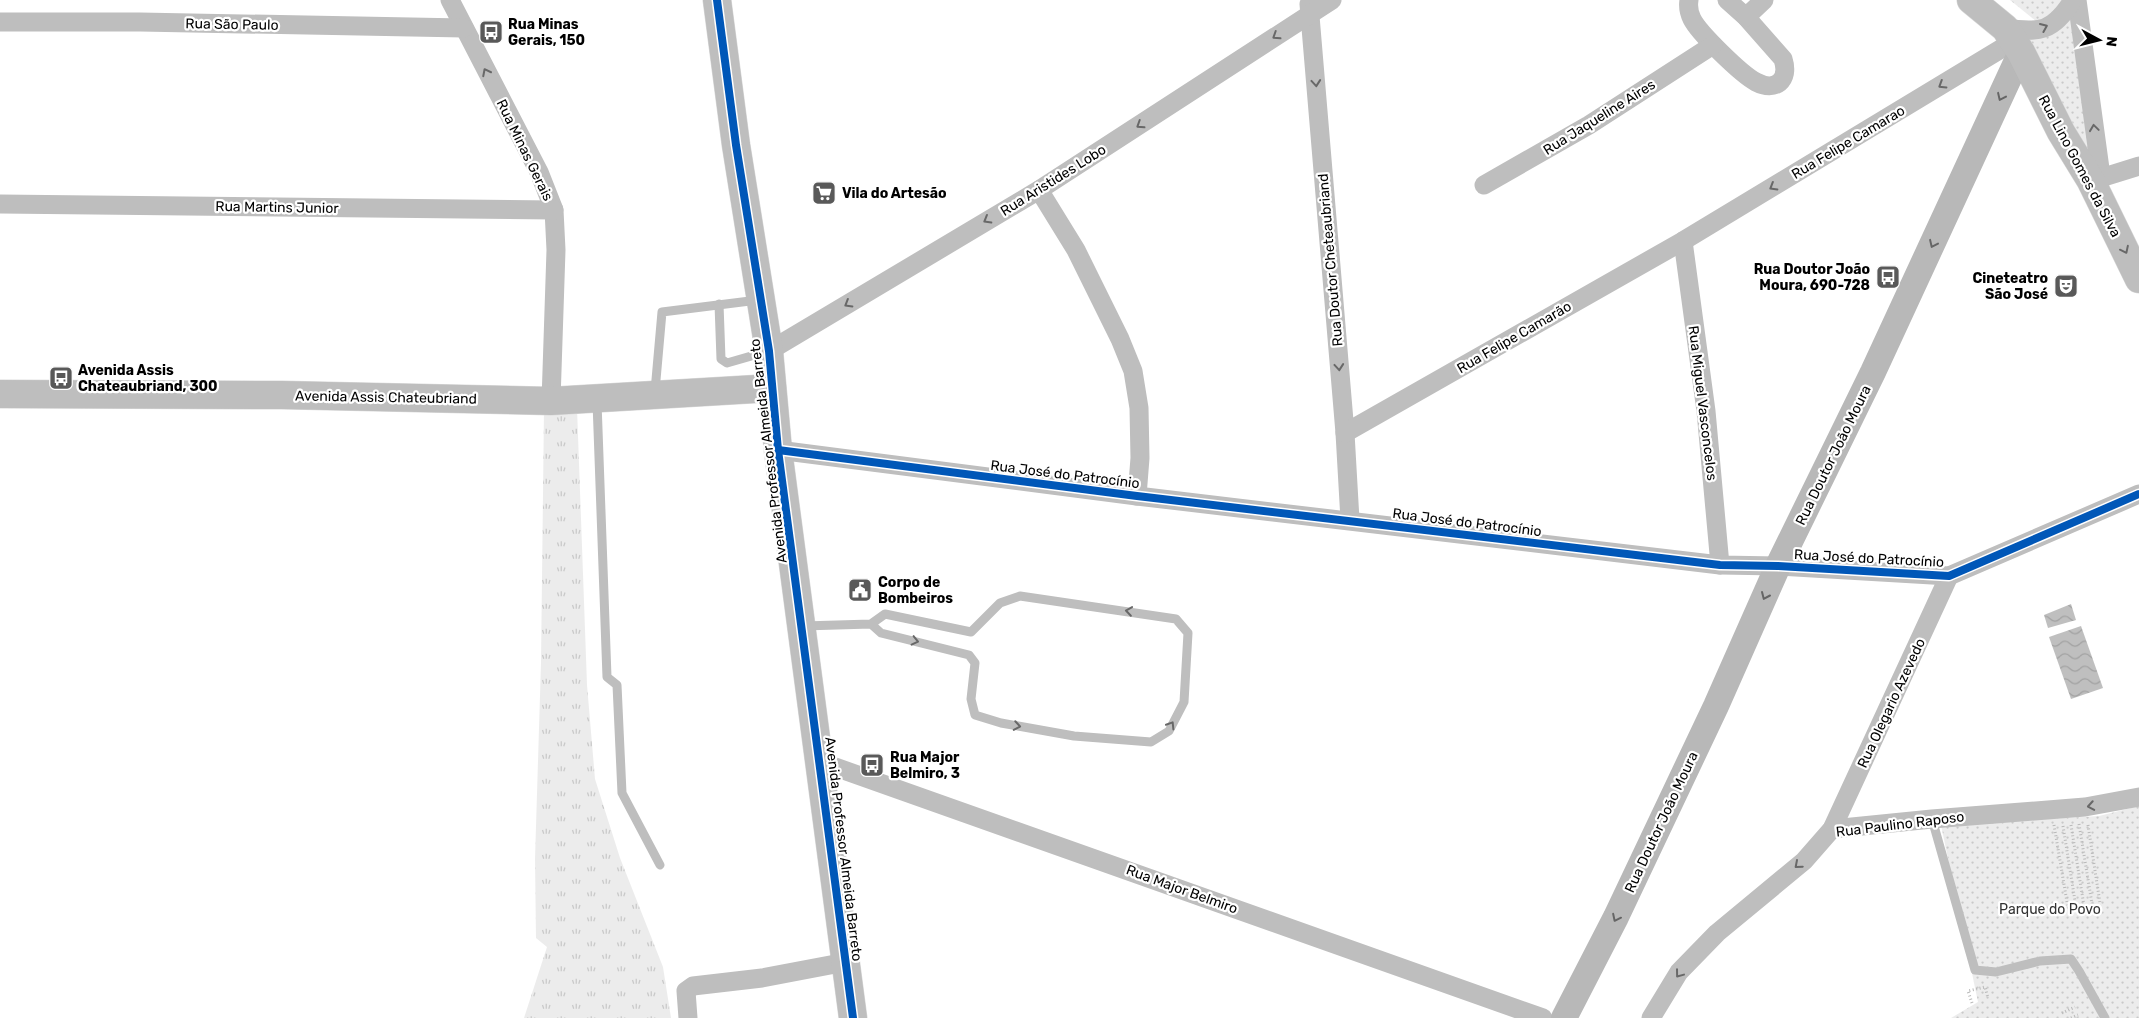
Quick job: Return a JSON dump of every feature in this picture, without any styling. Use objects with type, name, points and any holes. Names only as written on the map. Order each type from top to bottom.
[{"type":"main road","name":"Avenida Professor Almeida Barreto","points":[[717,0],[736,145],[769,351],[778,450],[821,762],[853,1018]]},
{"type":"main road","points":[[1972,0],[2013,41]]},
{"type":"main road","name":"Rua Lino Gomes da Silva","points":[[2013,41],[2061,132],[2096,178],[2139,279]]},
{"type":"main road","name":"Rua Doutor João Moura","points":[[1564,1018],[1616,917],[1716,706],[1778,566],[1874,372],[2013,41]]},
{"type":"main road","name":"Avenida Assis Chateubriand","points":[[0,394],[282,395],[551,401],[772,388]]},
{"type":"street","name":"Rua Minas Gerais","points":[[450,0],[538,172],[554,210],[556,250],[551,401]]},
{"type":"street","name":"Rua Aristides Lobo","points":[[769,351],[1039,190],[1309,7],[1332,0]]},
{"type":"street","points":[[1689,0],[1689,10],[1693,20],[1713,45],[1754,81],[1766,85],[1775,85],[1786,76],[1783,59],[1746,17],[1727,0]]},
{"type":"street","points":[[1746,17],[1764,0]]},
{"type":"street","points":[[2013,41],[2028,31],[2045,29],[2063,15],[2073,0]]},
{"type":"street","points":[[2077,0],[2096,178],[2139,166]]},
{"type":"street","name":"Rua Doutor Cheteaubriand","points":[[1309,7],[1345,433],[1350,520]]},
{"type":"street","name":"Rua São Paulo","points":[[0,22],[160,22],[464,28]]},
{"type":"street","name":"Rua Felipe Camarao","points":[[1683,241],[2013,41]]},
{"type":"street","name":"Rua Jaqueline Aires","points":[[1484,186],[1590,125],[1713,45]]},
{"type":"street","points":[[1039,190],[1076,250],[1120,339],[1133,371],[1139,408],[1140,458],[1136,496]]},
{"type":"street","name":"Rua Martins Junior","points":[[0,204],[554,210]]},
{"type":"street","name":"Rua Felipe Camarão","points":[[1345,433],[1683,241]]},
{"type":"street","name":"Rua Miguel Vasconcelos","points":[[1683,241],[1706,411],[1720,565]]},
{"type":"street","name":"Rua José do Patrocínio","points":[[778,450],[1136,496],[1720,565],[1778,566],[1949,576],[2139,494]]},
{"type":"street","name":"Rua Olegario Azevedo","points":[[1832,830],[1949,576]]},
{"type":"street","name":"Rua Major Belmiro","points":[[821,762],[1543,1018]]},
{"type":"street","name":"Rua Paulino Raposo","points":[[1651,1018],[1679,972],[1717,933],[1804,860],[1832,830],[1932,819],[2085,807],[2139,797]]},
{"type":"street","points":[[688,1018],[686,991],[693,986],[762,978],[846,962]]},
{"type":"lane","points":[[655,396],[662,312],[761,300]]},
{"type":"lane","points":[[718,304],[721,359],[724,362],[727,363],[769,351]]},
{"type":"lane","points":[[597,399],[607,677],[617,685],[622,793],[660,865]]},
{"type":"lane","points":[[803,626],[871,624],[886,614],[971,632],[1000,603],[1020,596],[1176,619],[1188,633],[1184,702],[1169,731],[1151,742],[1074,736],[1001,723],[975,715],[971,699],[975,663],[969,655],[881,633],[871,624]]},
{"type":"lane","points":[[1932,819],[1975,970],[1996,972],[2040,961],[2070,960],[2079,971],[2105,1018]]},
{"type":"path","points":[[2088,823],[2100,903]]},
{"type":"path","points":[[2080,825],[2092,904]]},
{"type":"path","points":[[2071,826],[2084,906]]},
{"type":"path","points":[[2063,827],[2076,907]]},
{"type":"path","points":[[2055,829],[2068,908]]},
{"type":"path","points":[[1972,1003],[1968,990],[1985,987],[1988,998]]},
{"type":"path","points":[[2062,1013],[2075,1007]]},
{"type":"path","points":[[2071,1018],[2078,1015]]},
{"type":"green space","points":[[2010,0],[2068,0],[2054,15],[2036,21]]},
{"type":"green space","points":[[2072,12],[2094,158],[2087,165],[2028,39]]},
{"type":"green space","points":[[577,408],[587,685],[595,779],[620,858],[663,967],[671,1018],[524,1018],[547,947],[536,938],[535,859],[541,663],[544,410]]},
{"type":"green space","name":"Parque do Povo","points":[[2139,806],[2139,1018],[1951,1018],[1978,1002],[1941,825],[2099,816]]},
{"type":"water","points":[[2071,604],[2076,620],[2048,628],[2044,615]]},
{"type":"water","points":[[2081,626],[2103,688],[2071,699],[2049,637]]},
{"type":"cycle path","points":[[717,0],[736,145],[769,351],[778,450],[853,1018]]},
{"type":"cycle path","points":[[778,450],[1137,496],[1720,565],[1778,566],[1949,576],[2139,494]]},
{"type":"place","name":"Rua Minas Gerais, 150","points":[[491,32]]},
{"type":"place","name":"Vila do Artesão","points":[[824,193]]},
{"type":"place","name":"Rua Doutor João Moura, 690-728","points":[[1888,277]]},
{"type":"place","name":"Cineteatro São José","points":[[2066,286]]},
{"type":"place","name":"Avenida Assis Chateaubriand, 300","points":[[61,378]]},
{"type":"place","name":"Corpo de Bombeiros","points":[[860,590]]},
{"type":"place","name":"Rua Major Belmiro, 3","points":[[872,765]]}]
